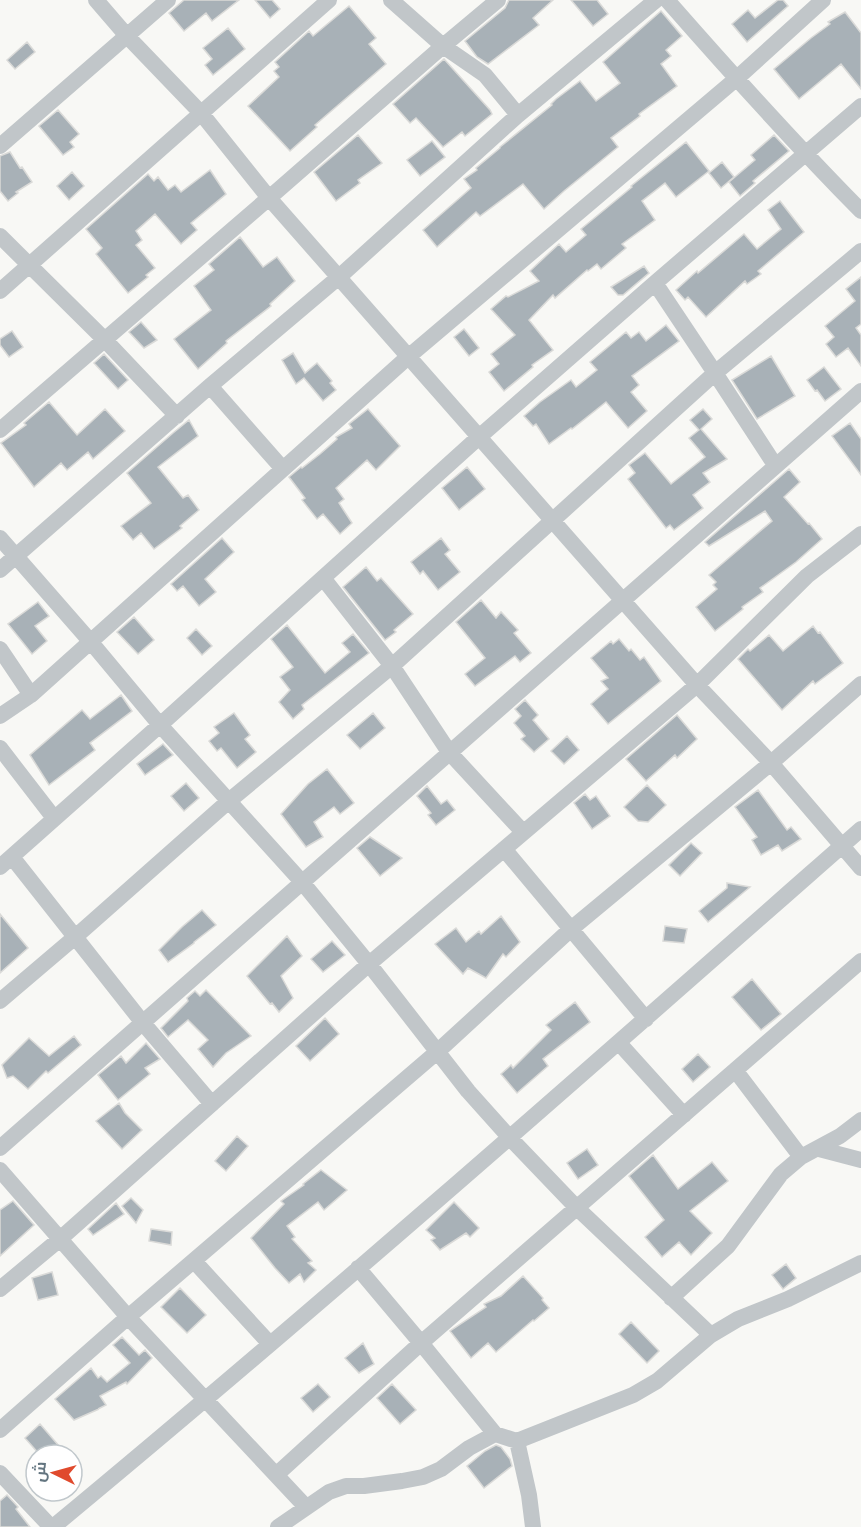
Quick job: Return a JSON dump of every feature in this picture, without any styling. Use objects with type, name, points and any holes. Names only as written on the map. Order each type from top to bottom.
[{"type":"street","points":[[96,0],[201,113],[269,198],[696,685],[771,763],[861,868]]},
{"type":"street","points":[[0,146],[168,0]]},
{"type":"street","points":[[0,291],[330,0]]},
{"type":"street","points":[[391,0],[443,46],[485,75],[518,115]]},
{"type":"street","points":[[0,430],[498,0]]},
{"type":"street","points":[[0,570],[210,386],[339,277],[518,115],[656,0]]},
{"type":"street","points":[[668,0],[736,79],[861,211]]},
{"type":"street","points":[[0,716],[31,694],[408,357],[736,79],[823,0]]},
{"type":"street","points":[[212,1104],[74,938],[6,862],[479,437],[861,106]]},
{"type":"street","points":[[0,236],[104,339],[177,416]]},
{"type":"street","points":[[0,1001],[230,800],[392,666],[715,373],[861,251]]},
{"type":"street","points":[[655,283],[775,465]]},
{"type":"street","points":[[210,386],[283,469]]},
{"type":"street","points":[[0,1148],[861,390]]},
{"type":"street","points":[[0,1289],[60,1239],[369,964],[696,685],[807,576],[861,534]]},
{"type":"street","points":[[0,538],[160,725],[302,882],[468,1091],[577,1208],[711,1335]]},
{"type":"street","points":[[323,578],[392,666],[449,752],[523,832]]},
{"type":"street","points":[[0,649],[31,694]]},
{"type":"street","points":[[0,1430],[437,1052],[571,929],[771,763],[861,684]]},
{"type":"street","points":[[0,748],[54,818]]},
{"type":"street","points":[[0,1473],[52,1527],[206,1400],[510,1138],[861,829]]},
{"type":"street","points":[[504,849],[646,1019]]},
{"type":"street","points":[[276,1475],[421,1343],[861,961]]},
{"type":"street","points":[[619,1043],[684,1115]]},
{"type":"street","points":[[735,1070],[801,1157]]},
{"type":"street","points":[[671,1298],[728,1246],[781,1174],[801,1157],[840,1136],[861,1119]]},
{"type":"street","points":[[819,1149],[861,1160]]},
{"type":"street","points":[[0,1170],[128,1317],[306,1507]]},
{"type":"street","points":[[194,1261],[270,1344]]},
{"type":"street","points":[[358,1268],[495,1434],[517,1441],[633,1395],[657,1381],[711,1335],[738,1319],[788,1299],[861,1263]]},
{"type":"street","points":[[278,1527],[329,1492],[346,1486],[423,1477],[441,1469],[469,1448],[495,1434]]},
{"type":"street","points":[[517,1441],[530,1495],[533,1527]]},
{"type":"building","points":[[184,0],[239,0],[212,21],[206,13],[184,31],[169,13]]},
{"type":"building","points":[[255,0],[272,0],[280,9],[270,18]]},
{"type":"building","points":[[509,0],[553,0],[533,18],[539,25],[488,64],[477,57],[465,41],[505,8]]},
{"type":"building","points":[[571,0],[597,0],[608,14],[593,26]]},
{"type":"building","points":[[778,0],[783,0],[788,6],[747,42],[732,24],[748,10],[755,18]]},
{"type":"building","points":[[349,6],[376,38],[369,44],[386,64],[315,125],[317,127],[290,151],[248,106],[279,77],[274,71],[279,67],[275,62],[309,31],[313,36]]},
{"type":"building","points":[[661,11],[682,36],[666,50],[671,56],[661,64],[677,86],[611,138],[618,147],[544,209],[523,184],[480,216],[476,212],[437,247],[423,230],[471,188],[464,179],[580,81],[596,101],[620,83],[603,62]]},
{"type":"building","points":[[845,12],[861,33],[861,89],[841,64],[799,99],[774,69],[830,24],[828,22]]},
{"type":"building","points":[[228,28],[245,49],[213,75],[205,65],[212,59],[203,48]]},
{"type":"building","points":[[27,42],[35,52],[15,69],[7,60]]},
{"type":"building","points":[[444,59],[492,114],[465,136],[462,132],[443,147],[416,118],[410,123],[393,104]]},
{"type":"building","points":[[58,110],[79,134],[70,142],[74,147],[63,155],[39,126]]},
{"type":"building","points":[[358,135],[382,163],[358,180],[360,183],[336,201],[314,172]]},
{"type":"building","points":[[774,135],[789,151],[753,181],[755,183],[740,196],[729,182],[755,160],[751,155]]},
{"type":"building","points":[[432,141],[445,157],[420,176],[407,160]]},
{"type":"building","points":[[686,142],[709,171],[676,197],[665,183],[642,201],[655,220],[622,244],[626,248],[601,269],[597,264],[587,270],[555,298],[553,295],[529,320],[553,350],[532,365],[533,367],[504,391],[489,372],[499,364],[491,354],[515,335],[491,309],[506,296],[539,281],[530,271],[559,244],[566,252],[586,235],[581,229]]},
{"type":"building","points":[[10,152],[32,182],[16,192],[18,193],[8,201],[0,191],[0,156]]},
{"type":"building","points":[[722,162],[734,177],[721,188],[709,173]]},
{"type":"building","points":[[210,170],[226,194],[191,223],[197,230],[181,244],[155,214],[136,231],[142,240],[136,245],[155,268],[146,275],[148,277],[128,293],[96,254],[102,248],[86,229],[148,174],[154,181],[158,177],[168,190],[175,185],[181,192]]},
{"type":"building","points":[[72,172],[84,186],[69,200],[57,186]]},
{"type":"building","points":[[780,201],[804,232],[758,271],[761,274],[747,284],[745,281],[706,317],[688,297],[685,300],[676,290],[744,234],[757,249],[781,229],[768,210]]},
{"type":"building","points":[[240,237],[263,267],[277,257],[295,281],[270,304],[271,306],[226,341],[227,343],[198,369],[174,339],[211,310],[194,286],[214,270],[209,264]]},
{"type":"building","points":[[644,266],[649,273],[623,295],[618,295],[611,287]]},
{"type":"building","points":[[861,277],[861,324],[856,328],[861,335],[861,366],[848,348],[836,357],[826,344],[834,337],[825,326],[855,301],[846,289]]},
{"type":"building","points":[[141,322],[157,340],[144,348],[129,332]]},
{"type":"building","points":[[666,325],[679,341],[632,376],[639,385],[631,392],[647,411],[628,428],[606,402],[549,444],[536,424],[533,426],[524,416],[571,380],[576,387],[597,370],[590,362],[626,332],[631,338],[639,332],[646,341]]},
{"type":"building","points":[[464,329],[479,348],[469,356],[454,337]]},
{"type":"building","points":[[12,331],[23,347],[9,357],[0,345],[0,339]]},
{"type":"building","points":[[293,353],[305,373],[317,363],[332,381],[330,383],[336,390],[323,401],[304,378],[296,384],[282,360]]},
{"type":"building","points":[[104,354],[128,380],[118,389],[94,363]]},
{"type":"building","points":[[771,356],[795,396],[757,419],[732,380]]},
{"type":"building","points":[[824,367],[841,389],[825,401],[807,380]]},
{"type":"building","points":[[49,402],[77,435],[105,409],[125,431],[93,459],[88,452],[67,470],[61,463],[34,487],[1,443],[26,425],[24,423]]},
{"type":"building","points":[[368,409],[400,446],[376,470],[367,460],[336,488],[344,499],[339,503],[352,523],[340,534],[323,514],[317,519],[302,500],[305,498],[289,477],[320,454],[337,439],[336,437],[352,428],[349,424]]},
{"type":"building","points":[[703,409],[712,419],[701,429],[727,459],[703,473],[710,482],[693,495],[703,508],[674,530],[670,525],[666,528],[628,479],[635,473],[629,465],[645,453],[671,484],[705,457],[689,438],[699,430],[690,420]]},
{"type":"building","points":[[189,420],[198,436],[158,467],[183,498],[188,495],[199,510],[180,526],[182,528],[154,549],[141,533],[133,540],[121,526],[151,503],[127,473]]},
{"type":"building","points":[[850,423],[861,439],[861,475],[832,436]]},
{"type":"building","points":[[467,467],[485,489],[459,510],[442,488]]},
{"type":"building","points":[[789,469],[800,482],[784,497],[822,539],[796,562],[760,588],[763,592],[715,631],[696,607],[717,589],[713,585],[716,582],[709,575],[772,521],[765,511],[709,546],[705,542]]},
{"type":"building","points":[[222,538],[234,552],[205,579],[216,592],[199,606],[183,586],[177,591],[171,584]]},
{"type":"building","points":[[441,538],[450,550],[445,554],[460,572],[438,590],[423,571],[420,574],[411,562]]},
{"type":"building","points":[[366,567],[377,581],[381,578],[413,614],[385,640],[343,587]]},
{"type":"building","points":[[481,600],[496,618],[501,612],[518,630],[514,633],[531,653],[520,662],[515,656],[475,686],[465,674],[485,658],[456,622]]},
{"type":"building","points":[[38,602],[49,616],[35,626],[47,641],[32,654],[8,624]]},
{"type":"building","points":[[134,617],[154,640],[138,654],[117,632]]},
{"type":"building","points":[[287,625],[325,673],[350,652],[342,643],[353,634],[369,653],[302,705],[304,709],[293,719],[279,702],[290,690],[280,677],[293,667],[271,639]]},
{"type":"building","points":[[813,626],[843,663],[815,684],[813,681],[782,710],[738,659],[769,635],[783,651]]},
{"type":"building","points":[[196,629],[212,646],[202,655],[187,638]]},
{"type":"building","points":[[619,639],[640,660],[644,657],[661,681],[608,724],[591,704],[608,689],[601,681],[608,678],[591,658],[611,641],[613,644]]},
{"type":"building","points":[[121,695],[132,711],[90,743],[95,750],[49,785],[30,755],[82,710],[90,719]]},
{"type":"building","points":[[525,700],[538,715],[533,720],[549,739],[534,752],[521,739],[525,736],[514,723],[521,716],[515,709]]},
{"type":"building","points":[[234,713],[250,735],[245,739],[256,752],[237,768],[221,748],[217,751],[209,741],[219,733],[214,727]]},
{"type":"building","points":[[373,713],[385,728],[360,749],[347,735]]},
{"type":"building","points":[[677,715],[697,739],[677,758],[675,755],[646,781],[626,759]]},
{"type":"building","points":[[567,736],[579,750],[564,764],[551,751]]},
{"type":"building","points":[[163,744],[173,755],[145,775],[137,764]]},
{"type":"building","points":[[327,769],[354,803],[340,814],[334,807],[314,822],[323,837],[306,847],[281,814],[308,784]]},
{"type":"building","points":[[186,783],[199,798],[184,811],[171,796]]},
{"type":"building","points":[[647,785],[666,805],[648,822],[638,821],[624,807]]},
{"type":"building","points":[[427,786],[441,804],[447,800],[455,810],[436,825],[428,815],[431,813],[417,796]]},
{"type":"building","points":[[758,790],[787,830],[791,827],[801,839],[782,851],[778,845],[761,855],[752,840],[757,837],[735,807]]},
{"type":"building","points":[[585,794],[590,800],[596,796],[610,816],[592,829],[574,803]]},
{"type":"building","points":[[370,837],[402,858],[380,876],[357,848]]},
{"type":"building","points":[[691,843],[702,853],[680,876],[669,865]]},
{"type":"building","points":[[727,883],[750,887],[708,922],[699,911],[727,888]]},
{"type":"building","points":[[202,910],[216,925],[168,962],[159,950]]},
{"type":"building","points":[[0,914],[28,948],[0,973]]},
{"type":"building","points":[[501,916],[520,942],[506,957],[503,954],[486,978],[468,968],[463,974],[435,944],[456,928],[466,942],[479,931],[481,934]]},
{"type":"building","points":[[665,926],[687,929],[684,943],[663,941]]},
{"type":"building","points":[[287,936],[302,956],[281,976],[293,998],[279,1012],[247,976]]},
{"type":"building","points":[[332,941],[345,955],[323,972],[311,959]]},
{"type":"building","points":[[752,979],[781,1014],[761,1030],[732,997]]},
{"type":"building","points":[[206,990],[251,1036],[226,1053],[213,1067],[198,1049],[208,1040],[188,1020],[168,1037],[161,1028],[195,991],[200,996]]},
{"type":"building","points":[[575,1002],[590,1022],[543,1059],[548,1066],[517,1093],[501,1074],[511,1065],[513,1068],[551,1030],[546,1025]]},
{"type":"building","points":[[325,1018],[339,1034],[310,1061],[296,1046]]},
{"type":"building","points":[[74,1036],[81,1045],[48,1073],[46,1071],[28,1089],[13,1076],[7,1078],[2,1065],[29,1038],[49,1056]]},
{"type":"building","points":[[146,1043],[160,1059],[145,1068],[150,1074],[118,1100],[98,1075],[121,1056],[126,1063]]},
{"type":"building","points":[[698,1054],[710,1067],[693,1082],[682,1069]]},
{"type":"building","points":[[119,1103],[125,1113],[142,1130],[122,1149],[96,1121]]},
{"type":"building","points":[[237,1136],[248,1146],[226,1171],[215,1161]]},
{"type":"building","points":[[587,1149],[598,1165],[578,1179],[567,1163]]},
{"type":"building","points":[[653,1155],[678,1189],[712,1162],[728,1181],[690,1211],[712,1233],[691,1255],[679,1242],[662,1257],[645,1237],[664,1220],[629,1176]]},
{"type":"building","points":[[321,1170],[347,1190],[324,1210],[318,1202],[287,1226],[295,1237],[292,1239],[312,1261],[308,1263],[316,1270],[304,1282],[300,1274],[289,1283],[251,1238],[284,1204],[281,1201]]},
{"type":"building","points":[[131,1198],[143,1210],[136,1223],[122,1206]]},
{"type":"building","points":[[13,1201],[34,1225],[0,1256],[0,1210]]},
{"type":"building","points":[[454,1202],[479,1228],[470,1237],[466,1233],[440,1250],[431,1240],[435,1238],[426,1230]]},
{"type":"building","points":[[116,1203],[124,1214],[93,1235],[88,1229]]},
{"type":"building","points":[[151,1229],[172,1232],[171,1245],[149,1241]]},
{"type":"building","points":[[786,1264],[796,1278],[783,1289],[772,1275]]},
{"type":"building","points":[[52,1272],[58,1295],[38,1300],[32,1278]]},
{"type":"building","points":[[523,1276],[549,1308],[496,1352],[488,1343],[471,1358],[450,1331],[486,1307],[484,1304],[501,1296]]},
{"type":"building","points":[[180,1288],[206,1315],[187,1333],[161,1307]]},
{"type":"building","points":[[631,1322],[659,1351],[647,1363],[619,1334]]},
{"type":"building","points":[[122,1337],[139,1355],[145,1350],[152,1358],[127,1384],[126,1382],[100,1396],[106,1405],[74,1420],[55,1399],[91,1368],[98,1378],[101,1376],[107,1382],[130,1363],[113,1345]]},
{"type":"building","points":[[363,1343],[374,1364],[359,1373],[345,1358]]},
{"type":"building","points":[[318,1384],[330,1397],[313,1412],[301,1398]]},
{"type":"building","points":[[392,1384],[416,1410],[400,1424],[377,1398]]},
{"type":"building","points":[[40,1424],[56,1443],[29,1443],[25,1438]]},
{"type":"building","points":[[496,1445],[501,1447],[512,1466],[484,1488],[467,1466]]},
{"type":"building","points":[[7,1495],[18,1507],[16,1509],[30,1527],[0,1527],[0,1501]]}]
